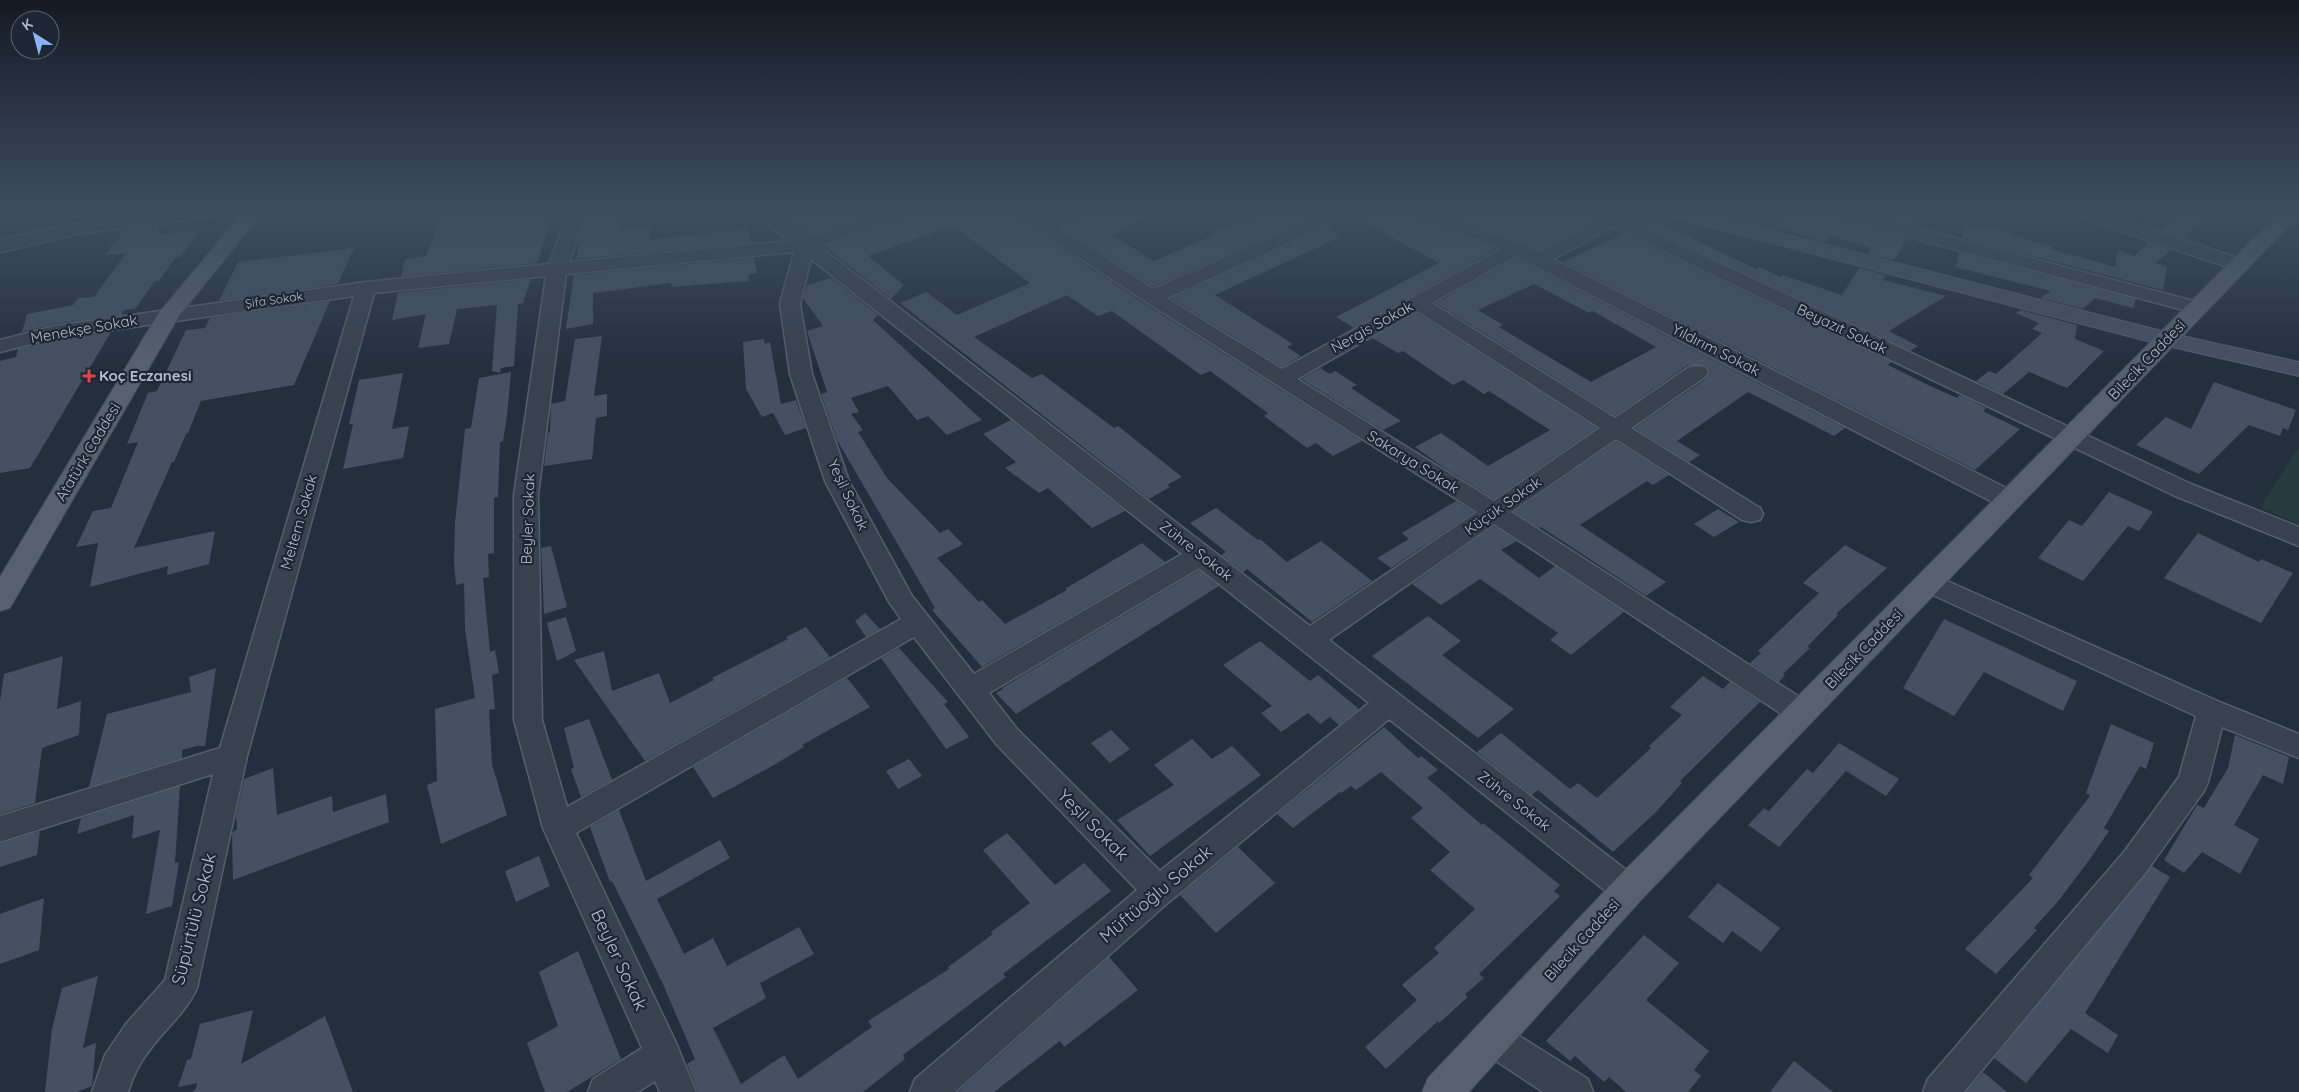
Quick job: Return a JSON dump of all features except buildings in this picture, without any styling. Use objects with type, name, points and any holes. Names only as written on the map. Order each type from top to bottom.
[{"type":"main road","name":"Atatürk Caddesi","points":[[0,601],[169,314],[211,263]]},
{"type":"main road","name":"Bilecik Caddesi","points":[[1442,1092],[1493,1039],[1628,890],[2240,265]]},
{"type":"street","name":"Beyler Sokak","points":[[560,263],[557,270],[526,495],[528,720],[558,828],[663,1055],[678,1092]]},
{"type":"street","name":"Şifa Sokak","points":[[169,314],[366,288],[627,263]]},
{"type":"street","name":"Yeşil Sokak","points":[[800,263],[790,304],[801,374],[838,481],[902,602],[1007,737],[1159,890]]},
{"type":"street","name":"Zühre Sokak","points":[[827,263],[1628,890]]},
{"type":"street","name":"Sakarya Sokak","points":[[1101,263],[1281,379],[1494,512],[1802,713]]},
{"type":"street","points":[[1152,297],[1228,263]]},
{"type":"street","name":"Nergis Sokak","points":[[1281,379],[1488,263]]},
{"type":"street","name":"Yıldırım Sokak","points":[[1547,263],[2010,500]]},
{"type":"street","name":"Beyazıt Sokak","points":[[1711,263],[2183,490],[2299,537]]},
{"type":"street","points":[[1873,263],[2167,339],[2299,369]]},
{"type":"street","points":[[2028,263],[2198,308]]},
{"type":"street","points":[[2234,263],[2240,265]]},
{"type":"street","name":"Meltem Sokak","points":[[232,756],[366,288]]},
{"type":"street","points":[[1416,302],[1614,429],[1752,514]]},
{"type":"street","name":"Menekşe Sokak","points":[[0,346],[54,332],[169,314]]},
{"type":"street","name":"Küçük Sokak","points":[[1309,640],[1697,372]]},
{"type":"street","points":[[970,690],[1201,555]]},
{"type":"street","points":[[1929,582],[2212,711],[2299,746]]},
{"type":"street","points":[[558,828],[918,622]]},
{"type":"street","name":"Müftüoğlu Sokak","points":[[928,1092],[1159,890],[1389,703]]},
{"type":"street","points":[[1941,1092],[2135,862],[2193,782],[2212,711]]},
{"type":"street","points":[[0,829],[232,756]]},
{"type":"street","name":"Süpürtülü Sokak","points":[[110,1092],[118,1068],[138,1036],[180,988],[232,756]]},
{"type":"street","points":[[1493,1039],[1575,1092]]},
{"type":"street","points":[[606,1092],[663,1055]]},
{"type":"green space","points":[[2299,447],[2299,524],[2260,507]]},
{"type":"place","name":"Koç Eczanesi","points":[[89,376]]}]
